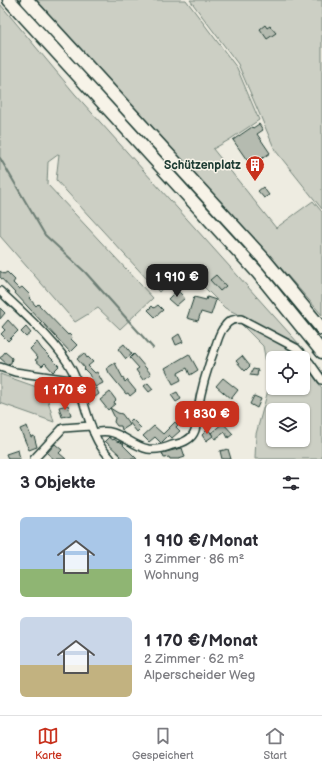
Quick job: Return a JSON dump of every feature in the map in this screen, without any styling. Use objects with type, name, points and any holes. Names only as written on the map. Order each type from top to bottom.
[{"type":"highway","points":[[9,0],[258,273],[322,352]]},
{"type":"highway","points":[[28,0],[264,259],[322,329]]},
{"type":"street","points":[[0,290],[59,350],[71,368],[77,380],[93,430],[100,444],[111,459]]},
{"type":"street","points":[[34,459],[63,428],[112,432],[144,448],[150,449],[163,448],[186,441],[196,428],[198,410],[204,384],[219,337],[225,325],[234,319],[241,319],[296,348],[310,363],[322,380]]},
{"type":"street","points":[[0,367],[15,372],[77,380]]},
{"type":"shaded area","points":[[36,0],[186,0],[237,68],[259,120],[213,149],[276,228],[313,201],[322,212],[322,315],[273,259]]},
{"type":"shaded area","points":[[190,0],[322,0],[322,209],[275,150],[238,64]]},
{"type":"shaded area","points":[[0,4],[75,94],[299,344],[225,308],[184,267],[159,292],[56,180],[59,154],[48,162],[47,184],[153,298],[120,329],[98,308],[75,322],[0,236]]},
{"type":"shaded area","points":[[239,322],[292,351],[266,351],[266,362],[263,346]]},
{"type":"shaded area","points":[[310,372],[322,388],[322,459],[255,459],[256,434],[267,395],[310,395]]},
{"type":"shaded area","points":[[0,374],[45,390],[54,422],[0,403]]},
{"type":"building","points":[[265,25],[267,28],[270,26],[276,33],[267,39],[260,29]]},
{"type":"building","points":[[259,124],[263,130],[257,134],[270,153],[251,166],[233,140]]},
{"type":"building","points":[[263,187],[269,195],[264,198],[258,191]]},
{"type":"building","points":[[0,271],[4,274],[7,272],[15,280],[13,283],[19,289],[22,287],[31,296],[29,298],[36,306],[38,304],[68,335],[69,334],[72,337],[71,339],[77,345],[70,352],[0,277]]},
{"type":"building","points":[[216,275],[226,286],[220,291],[210,280]]},
{"type":"building","points":[[177,290],[185,298],[176,306],[168,299]]},
{"type":"building","points":[[194,297],[206,300],[207,297],[216,300],[211,315],[201,312],[198,321],[187,318]]},
{"type":"building","points":[[158,305],[163,310],[155,317],[148,310],[152,306],[154,308]]},
{"type":"building","points":[[0,308],[5,313],[0,319]]},
{"type":"building","points":[[8,320],[18,331],[8,341],[1,334],[5,330],[2,327]]},
{"type":"building","points":[[26,327],[31,333],[26,337],[21,332]]},
{"type":"building","points":[[179,334],[183,342],[176,345],[173,338]]},
{"type":"building","points":[[37,342],[59,366],[53,372],[45,363],[42,366],[35,360],[38,358],[30,349]]},
{"type":"building","points":[[124,344],[132,354],[126,359],[118,349]]},
{"type":"building","points":[[5,352],[12,358],[11,363],[7,364],[0,358]]},
{"type":"building","points":[[84,353],[87,358],[88,357],[93,362],[88,366],[95,373],[97,372],[103,383],[95,387],[89,374],[77,359]]},
{"type":"building","points":[[134,354],[151,374],[143,380],[136,370],[139,368],[130,358]]},
{"type":"building","points":[[189,354],[198,370],[190,375],[187,368],[178,373],[181,380],[173,384],[165,368]]},
{"type":"building","points":[[242,356],[250,366],[245,371],[236,361]]},
{"type":"building","points":[[115,363],[125,382],[127,380],[136,391],[130,396],[128,393],[126,394],[109,373],[107,368]]},
{"type":"building","points":[[253,369],[258,370],[257,376],[250,375]]},
{"type":"building","points":[[223,378],[238,390],[231,399],[216,386]]},
{"type":"building","points":[[148,383],[153,389],[149,392],[144,386]]},
{"type":"building","points":[[45,384],[63,384],[63,400],[57,399],[57,396],[52,396],[52,388],[46,389]]},
{"type":"building","points":[[96,388],[99,394],[95,397],[91,391]]},
{"type":"building","points":[[110,392],[116,400],[114,402],[115,404],[108,410],[100,400]]},
{"type":"building","points":[[177,392],[181,399],[176,402],[171,395]]},
{"type":"building","points":[[254,396],[261,399],[257,408],[250,404]]},
{"type":"building","points":[[217,400],[228,409],[221,419],[207,408],[210,404],[213,406]]},
{"type":"building","points":[[68,405],[71,415],[62,417],[59,407]]},
{"type":"building","points":[[110,408],[122,414],[130,425],[122,430],[121,426],[117,426],[114,422],[115,418]]},
{"type":"building","points":[[132,419],[141,428],[137,432],[129,422]]},
{"type":"building","points":[[175,422],[178,425],[176,427],[180,431],[172,438],[169,435],[161,443],[155,437],[149,442],[143,436],[154,426],[163,434]]},
{"type":"building","points":[[223,423],[233,434],[228,438],[225,432],[215,439],[211,433]]},
{"type":"building","points":[[27,426],[31,437],[34,436],[37,447],[29,450],[20,429]]},
{"type":"building","points":[[208,429],[213,436],[206,441],[202,435]]},
{"type":"building","points":[[109,437],[124,444],[123,445],[137,459],[119,459],[121,456],[105,441]]},
{"type":"building","points":[[55,444],[62,450],[59,453],[66,459],[54,459],[47,453]]},
{"type":"building","points":[[182,448],[185,457],[179,459],[170,459],[169,457],[164,458],[162,453]]},
{"type":"building","points":[[228,449],[231,459],[222,459],[220,451]]},
{"type":"building","points":[[18,450],[20,459],[8,459],[6,454]]},
{"type":"waterway","points":[[0,158],[45,235],[85,272],[153,348]]},
{"type":"place","name":"Schützenplatz","points":[[255,182]]}]
